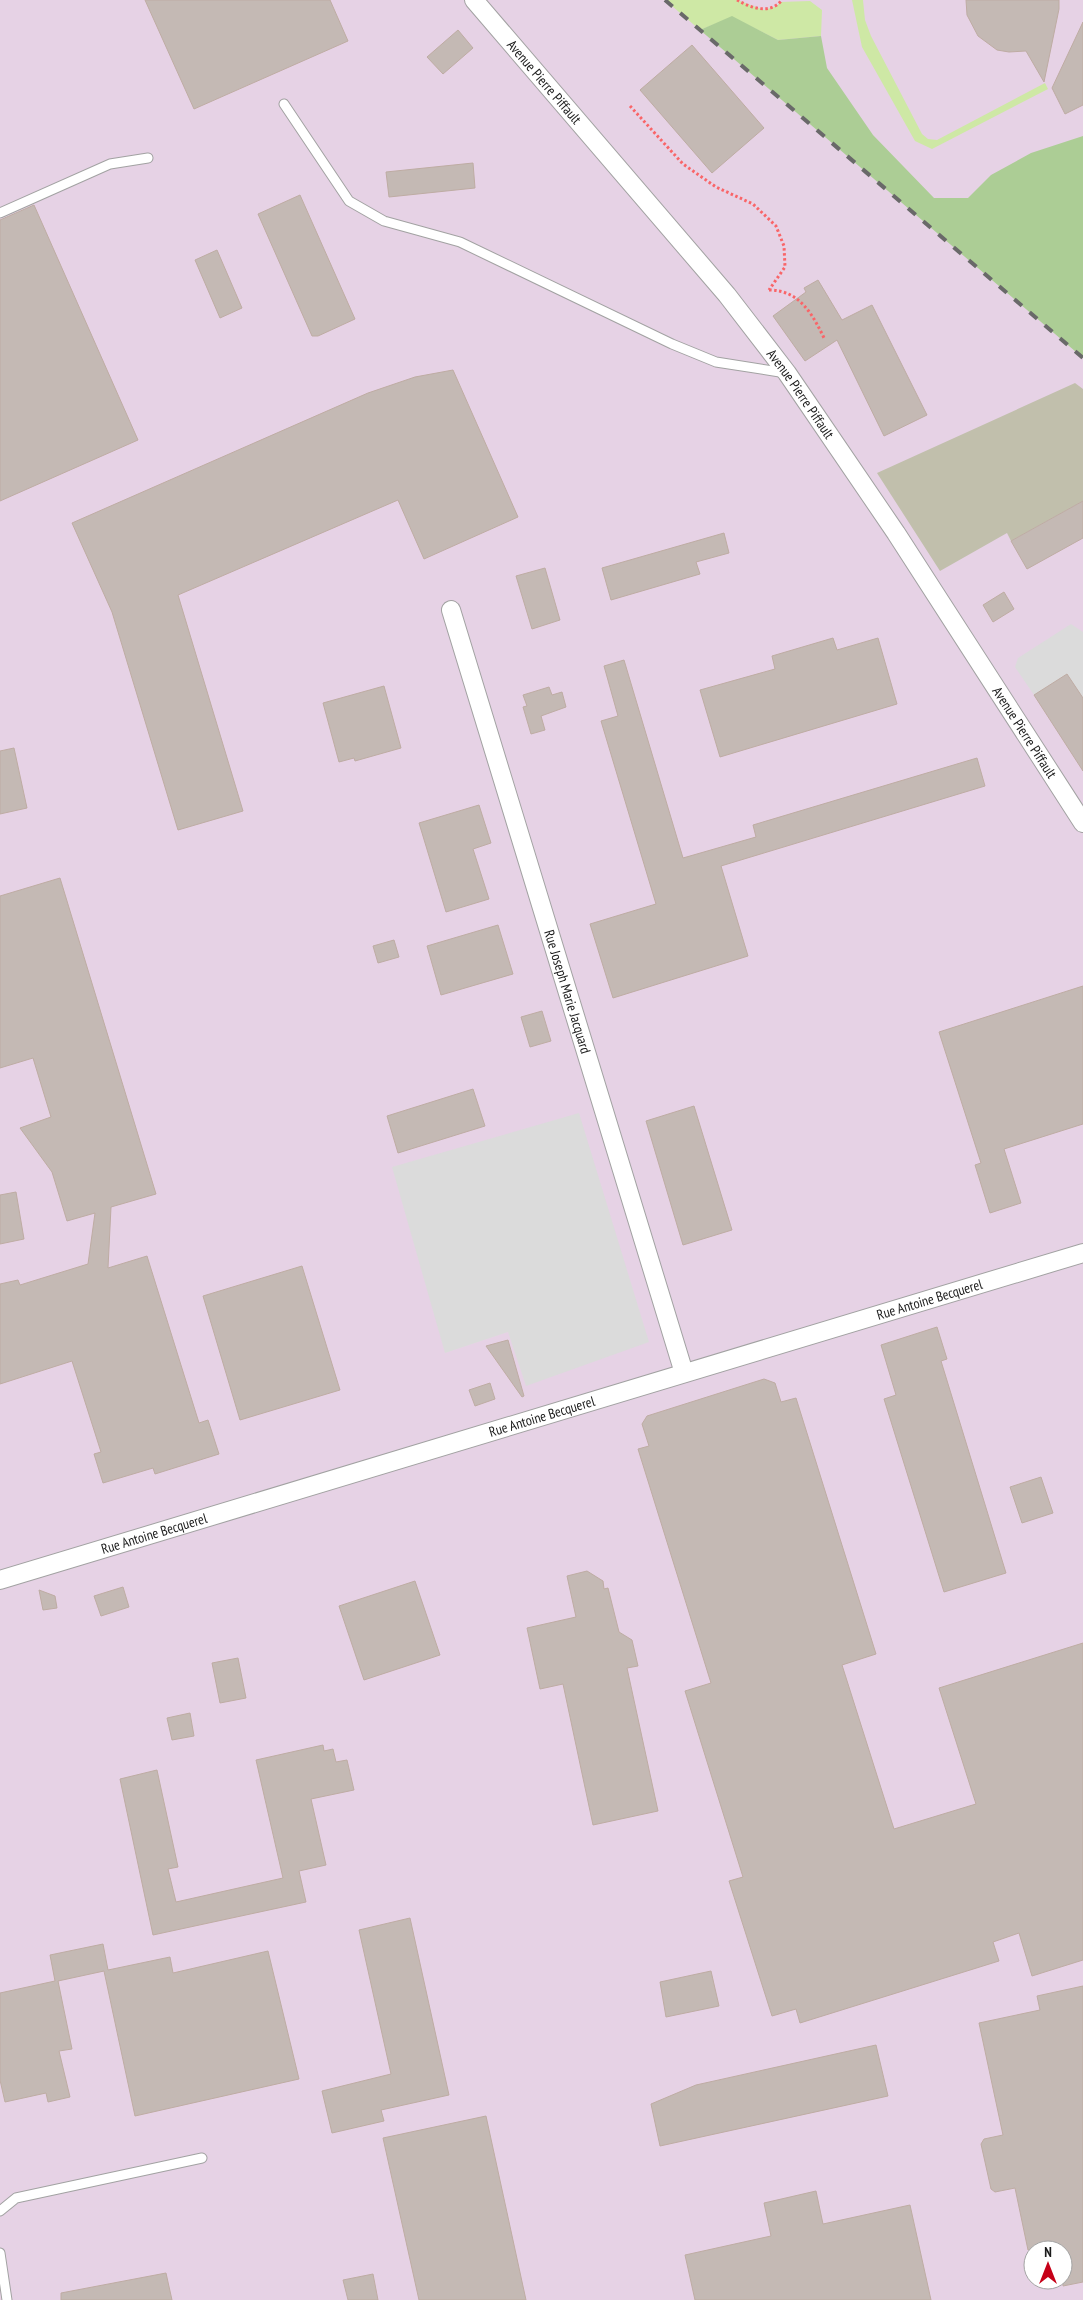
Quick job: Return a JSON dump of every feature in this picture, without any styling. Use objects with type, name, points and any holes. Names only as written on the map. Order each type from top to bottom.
[{"type":"street","name":"Avenue Pierre Piffault","points":[[474,0],[727,295],[787,373],[901,540],[1083,823]]},
{"type":"street","name":"Rue Joseph Marie Jacquard","points":[[451,610],[684,1373]]},
{"type":"street","name":"Rue Antoine Becquerel","points":[[0,1580],[1083,1253]]},
{"type":"lane","points":[[284,104],[350,201],[384,221],[460,242],[672,344],[716,362],[787,373]]},
{"type":"lane","points":[[0,213],[110,164],[148,158]]},
{"type":"lane","points":[[0,2211],[16,2198],[202,2158]]},
{"type":"lane","points":[[0,2253],[7,2300]]},
{"type":"path","points":[[737,0],[764,10],[777,6],[782,0]]},
{"type":"path","points":[[630,106],[683,164],[716,187],[753,204],[776,226],[784,246],[785,267],[769,290],[791,295],[806,305],[825,340]]},
{"type":"shaded area","points":[[0,0],[1083,0],[1083,2300],[0,2300]]},
{"type":"shaded area","points":[[1075,383],[1083,389],[1083,501],[1011,541],[1007,533],[940,571],[877,473]]},
{"type":"shaded area","points":[[1071,624],[1083,632],[1083,698],[1067,674],[1034,695],[1015,667],[1018,658]]},
{"type":"shaded area","points":[[579,1113],[649,1342],[526,1386],[508,1332],[445,1353],[392,1167]]},
{"type":"green space","points":[[665,0],[737,0],[764,10],[777,6],[780,2],[810,1],[822,10],[821,36],[778,40],[732,17],[700,30]]},
{"type":"green space","points":[[852,0],[863,0],[865,20],[871,36],[922,134],[928,139],[937,140],[1045,83],[1048,89],[932,149],[915,141],[862,47]]},
{"type":"green space","points":[[732,16],[778,40],[821,36],[827,68],[873,135],[934,198],[968,198],[991,175],[1031,153],[1083,136],[1083,358],[700,30]]},
{"type":"building","points":[[145,0],[330,0],[348,41],[194,109]]},
{"type":"building","points":[[966,0],[1059,0],[1059,9],[1044,82],[1026,51],[1009,52],[997,50],[978,36],[967,15]]},
{"type":"building","points":[[1083,22],[1083,105],[1065,114],[1052,88]]},
{"type":"building","points":[[458,30],[473,48],[443,74],[427,57]]},
{"type":"building","points":[[692,45],[764,128],[712,173],[640,90]]},
{"type":"building","points":[[473,163],[475,188],[389,197],[386,172]]},
{"type":"building","points":[[300,195],[355,319],[318,336],[312,336],[258,214]]},
{"type":"building","points":[[34,205],[138,440],[0,501],[0,220]]},
{"type":"building","points":[[217,250],[242,308],[220,318],[195,260]]},
{"type":"building","points":[[818,280],[842,320],[872,305],[927,415],[884,436],[837,340],[805,361],[773,316],[806,292],[804,288]]},
{"type":"building","points":[[453,370],[518,517],[424,559],[398,500],[178,595],[243,811],[178,830],[112,612],[72,523],[368,393],[415,377]]},
{"type":"building","points":[[1083,501],[1083,538],[1027,569],[1011,541]]},
{"type":"building","points":[[724,533],[729,553],[696,562],[700,574],[611,600],[602,568]]},
{"type":"building","points":[[545,568],[560,620],[532,629],[516,576]]},
{"type":"building","points":[[1004,592],[1014,609],[993,622],[983,605]]},
{"type":"building","points":[[833,638],[837,650],[878,638],[897,704],[720,757],[700,690],[775,669],[772,656]]},
{"type":"building","points":[[624,660],[683,858],[756,837],[753,825],[977,758],[985,786],[721,866],[748,956],[613,998],[590,924],[656,904],[601,721],[618,716],[604,666]]},
{"type":"building","points":[[1067,674],[1083,698],[1083,771],[1034,695]]},
{"type":"building","points":[[384,686],[401,748],[355,761],[354,758],[339,762],[323,703]]},
{"type":"building","points":[[549,687],[552,695],[562,692],[566,707],[541,716],[545,730],[531,734],[523,707],[527,706],[523,695]]},
{"type":"building","points":[[14,748],[27,808],[0,814],[0,751]]},
{"type":"building","points":[[479,805],[491,843],[473,849],[489,899],[446,912],[419,823]]},
{"type":"building","points":[[60,878],[156,1194],[111,1207],[108,1268],[147,1256],[199,1423],[208,1420],[219,1454],[155,1474],[153,1468],[103,1483],[94,1454],[101,1452],[72,1361],[0,1384],[0,1284],[18,1280],[20,1285],[88,1264],[95,1213],[67,1221],[52,1172],[20,1128],[51,1117],[33,1058],[0,1068],[0,896]]},
{"type":"building","points":[[498,925],[513,974],[441,995],[427,946]]},
{"type":"building","points":[[394,940],[399,957],[378,963],[373,946]]},
{"type":"building","points":[[1083,986],[1083,1124],[1004,1149],[1021,1203],[990,1213],[975,1165],[981,1163],[939,1032]]},
{"type":"building","points":[[542,1011],[551,1041],[530,1047],[521,1017]]},
{"type":"building","points":[[473,1089],[485,1126],[398,1153],[387,1116]]},
{"type":"building","points":[[694,1106],[732,1230],[683,1245],[646,1121]]},
{"type":"building","points":[[16,1192],[24,1239],[0,1244],[0,1195]]},
{"type":"building","points":[[302,1266],[340,1390],[240,1420],[203,1296]]},
{"type":"building","points":[[937,1327],[947,1359],[941,1361],[1006,1573],[944,1592],[884,1399],[896,1395],[881,1345]]},
{"type":"building","points":[[508,1340],[524,1396],[522,1397],[486,1346]]},
{"type":"building","points":[[764,1379],[775,1383],[781,1402],[796,1398],[876,1654],[842,1665],[894,1829],[976,1804],[939,1688],[1083,1643],[1083,1960],[1032,1976],[1019,1933],[993,1942],[999,1961],[800,2023],[796,2009],[772,2016],[729,1881],[743,1877],[685,1691],[711,1683],[638,1449],[649,1446],[642,1424],[647,1416]]},
{"type":"building","points":[[490,1383],[495,1399],[475,1406],[469,1390]]},
{"type":"building","points":[[1041,1477],[1053,1513],[1022,1523],[1010,1487]]},
{"type":"building","points":[[587,1571],[603,1581],[604,1589],[608,1588],[619,1632],[632,1640],[638,1666],[627,1668],[658,1811],[593,1825],[563,1684],[540,1689],[527,1628],[576,1617],[567,1576]]},
{"type":"building","points":[[415,1581],[440,1655],[364,1680],[339,1606]]},
{"type":"building","points":[[123,1587],[129,1607],[101,1616],[94,1596]]},
{"type":"building","points":[[39,1590],[55,1596],[57,1608],[43,1610]]},
{"type":"building","points":[[238,1658],[246,1698],[220,1703],[212,1663]]},
{"type":"building","points":[[190,1713],[194,1736],[172,1740],[167,1718]]},
{"type":"building","points":[[323,1745],[324,1751],[333,1749],[336,1762],[347,1760],[354,1790],[311,1799],[326,1865],[299,1871],[306,1902],[153,1935],[120,1779],[157,1770],[178,1867],[168,1869],[176,1902],[283,1878],[256,1760]]},
{"type":"building","points":[[410,1918],[449,2095],[381,2110],[384,2121],[332,2133],[322,2091],[391,2074],[359,1930]]},
{"type":"building","points":[[103,1944],[108,1970],[170,1957],[173,1973],[268,1951],[299,2079],[135,2116],[104,1971],[58,1981],[72,2049],[59,2051],[70,2097],[48,2102],[46,2093],[5,2102],[0,2080],[0,1993],[55,1981],[50,1955]]},
{"type":"building","points":[[711,1971],[719,2006],[666,2017],[660,1982]]},
{"type":"building","points":[[1083,1986],[1083,2282],[1073,2284],[1073,2240],[1026,2240],[1015,2188],[995,2192],[991,2189],[981,2144],[984,2139],[1003,2135],[979,2023],[1040,2010],[1037,1996]]},
{"type":"building","points":[[876,2045],[888,2096],[660,2146],[651,2104],[696,2085]]},
{"type":"building","points":[[486,2116],[526,2300],[419,2300],[383,2138]]},
{"type":"building","points":[[816,2191],[823,2224],[910,2205],[931,2300],[695,2300],[685,2255],[771,2236],[764,2203]]},
{"type":"building","points":[[166,2273],[172,2300],[61,2300],[61,2293]]},
{"type":"building","points":[[373,2274],[378,2300],[348,2300],[343,2280]]},
{"type":"railway","points":[[665,0],[1083,358]]}]
